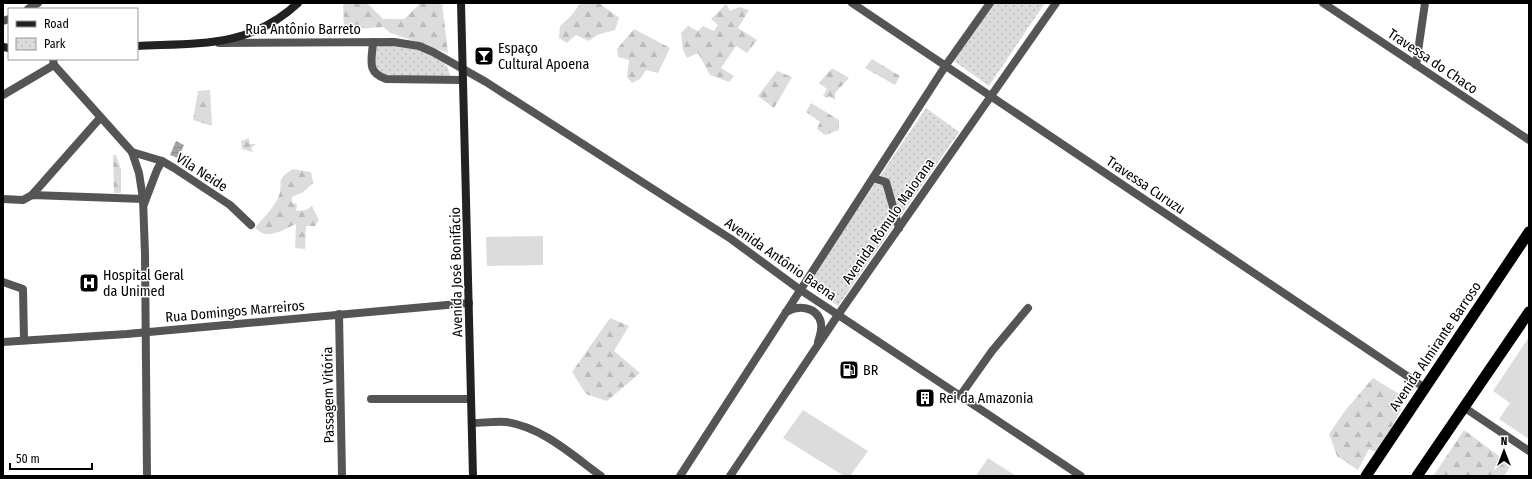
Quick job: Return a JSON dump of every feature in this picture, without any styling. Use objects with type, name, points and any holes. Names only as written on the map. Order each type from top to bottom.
[{"type":"highway","name":"Avenida Almirante Barroso","points":[[1366,476],[1529,232]]},
{"type":"highway","points":[[1422,474],[1529,312]]},
{"type":"main road","points":[[212,43],[251,34],[283,17],[298,3]]},
{"type":"main road","name":"Avenida José Bonifácio","points":[[461,3],[473,476]]},
{"type":"main road","name":"Rua Antônio Barreto","points":[[138,46],[212,43]]},
{"type":"street","points":[[680,476],[799,289],[946,65],[990,3]]},
{"type":"street","name":"Avenida Rômulo Maiorana","points":[[730,476],[838,315],[992,97],[1056,3]]},
{"type":"street","name":"Travessa do Chaco","points":[[1323,3],[1529,140]]},
{"type":"street","points":[[1416,65],[1425,3]]},
{"type":"street","name":"Travessa Curuzu","points":[[855,4],[1425,388]]},
{"type":"street","points":[[373,42],[372,70],[376,76],[386,79],[463,80]]},
{"type":"street","name":"Rua Antônio Barreto","points":[[212,43],[401,42],[419,46],[463,68]]},
{"type":"street","points":[[3,95],[53,62],[100,118],[132,152],[139,173],[143,203],[147,476]]},
{"type":"street","name":"Avenida Antônio Baena","points":[[463,68],[731,239],[799,289],[1081,476]]},
{"type":"street","points":[[3,199],[23,200],[32,195],[100,118]]},
{"type":"street","name":"Vila Neide","points":[[132,152],[162,161],[230,205],[251,225]]},
{"type":"street","points":[[143,203],[162,161]]},
{"type":"street","points":[[873,178],[886,182],[899,228]]},
{"type":"street","points":[[32,195],[143,203]]},
{"type":"street","points":[[3,282],[23,290],[24,340]]},
{"type":"street","name":"Rua Domingos Marreiros","points":[[3,342],[146,332],[469,303]]},
{"type":"street","points":[[783,314],[794,307],[801,306],[817,316],[821,322],[817,346]]},
{"type":"street","points":[[960,396],[992,351],[1028,308]]},
{"type":"street","name":"Passagem Vitória","points":[[339,314],[342,476]]},
{"type":"street","points":[[371,399],[471,399]]},
{"type":"street","points":[[1465,408],[1529,451]]},
{"type":"street","points":[[472,423],[504,422],[521,425],[545,436],[601,476]]},
{"type":"green space","points":[[343,3],[367,3],[383,19],[404,19],[421,3],[442,3],[448,53],[391,33],[383,27],[344,30]]},
{"type":"green space","points":[[581,3],[599,3],[619,18],[615,30],[597,35],[589,41],[576,35],[567,43],[559,38],[560,26],[570,17]]},
{"type":"green space","points":[[994,3],[1045,3],[989,86],[954,61]]},
{"type":"green space","points":[[726,4],[730,11],[739,7],[749,10],[738,28],[757,40],[747,53],[736,46],[721,68],[734,76],[729,82],[710,75],[698,53],[687,58],[683,50],[681,33],[688,26],[698,31],[703,26],[714,31],[718,25],[711,19]]},
{"type":"green space","points":[[634,29],[670,48],[658,73],[646,70],[640,79],[632,83],[627,77],[629,60],[618,57],[617,49]]},
{"type":"green space","points":[[375,45],[408,48],[432,55],[448,68],[450,78],[386,76],[375,68]]},
{"type":"green space","points":[[872,59],[900,76],[895,85],[865,68]]},
{"type":"green space","points":[[832,68],[849,78],[835,93],[835,100],[829,96],[827,98],[823,96],[827,89],[819,83]]},
{"type":"green space","points":[[777,71],[792,77],[774,108],[758,96]]},
{"type":"green space","points":[[210,90],[212,126],[193,120],[198,91]]},
{"type":"green space","points":[[811,103],[839,120],[839,130],[825,135],[817,129],[820,122],[806,112]]},
{"type":"green space","points":[[926,108],[959,132],[838,306],[807,284]]},
{"type":"green space","points":[[249,138],[250,144],[256,144],[251,148],[253,152],[242,149],[241,141]]},
{"type":"green space","points":[[113,155],[116,155],[121,169],[121,193],[114,193]]},
{"type":"green space","points":[[293,169],[311,172],[313,183],[303,192],[292,197],[292,203],[297,204],[296,211],[306,210],[312,206],[319,220],[315,226],[306,226],[305,249],[295,248],[296,224],[270,234],[260,232],[255,228],[276,202],[280,193],[281,179]]},
{"type":"green space","points":[[543,236],[543,265],[487,266],[486,237]]},
{"type":"green space","points":[[610,318],[629,326],[614,351],[640,373],[607,401],[586,394],[572,372]]},
{"type":"green space","points":[[1529,337],[1529,439],[1499,419],[1510,403],[1493,391]]},
{"type":"green space","points":[[1373,378],[1404,397],[1402,408],[1377,453],[1369,449],[1358,470],[1337,456],[1329,434],[1344,412]]},
{"type":"green space","points":[[803,410],[868,451],[850,476],[844,476],[783,438]]},
{"type":"green space","points":[[1464,430],[1511,465],[1504,476],[1434,475]]},
{"type":"green space","points":[[988,458],[1016,476],[976,476]]},
{"type":"shaded area","points":[[176,141],[184,145],[178,158],[170,155]]},
{"type":"place","name":"Espaço Cultural Apoena","points":[[484,56]]},
{"type":"place","name":"Hospital Geral da Unimed","points":[[89,283]]},
{"type":"place","name":"BR","points":[[849,370]]},
{"type":"place","name":"Rei da Amazonia","points":[[925,398]]}]
